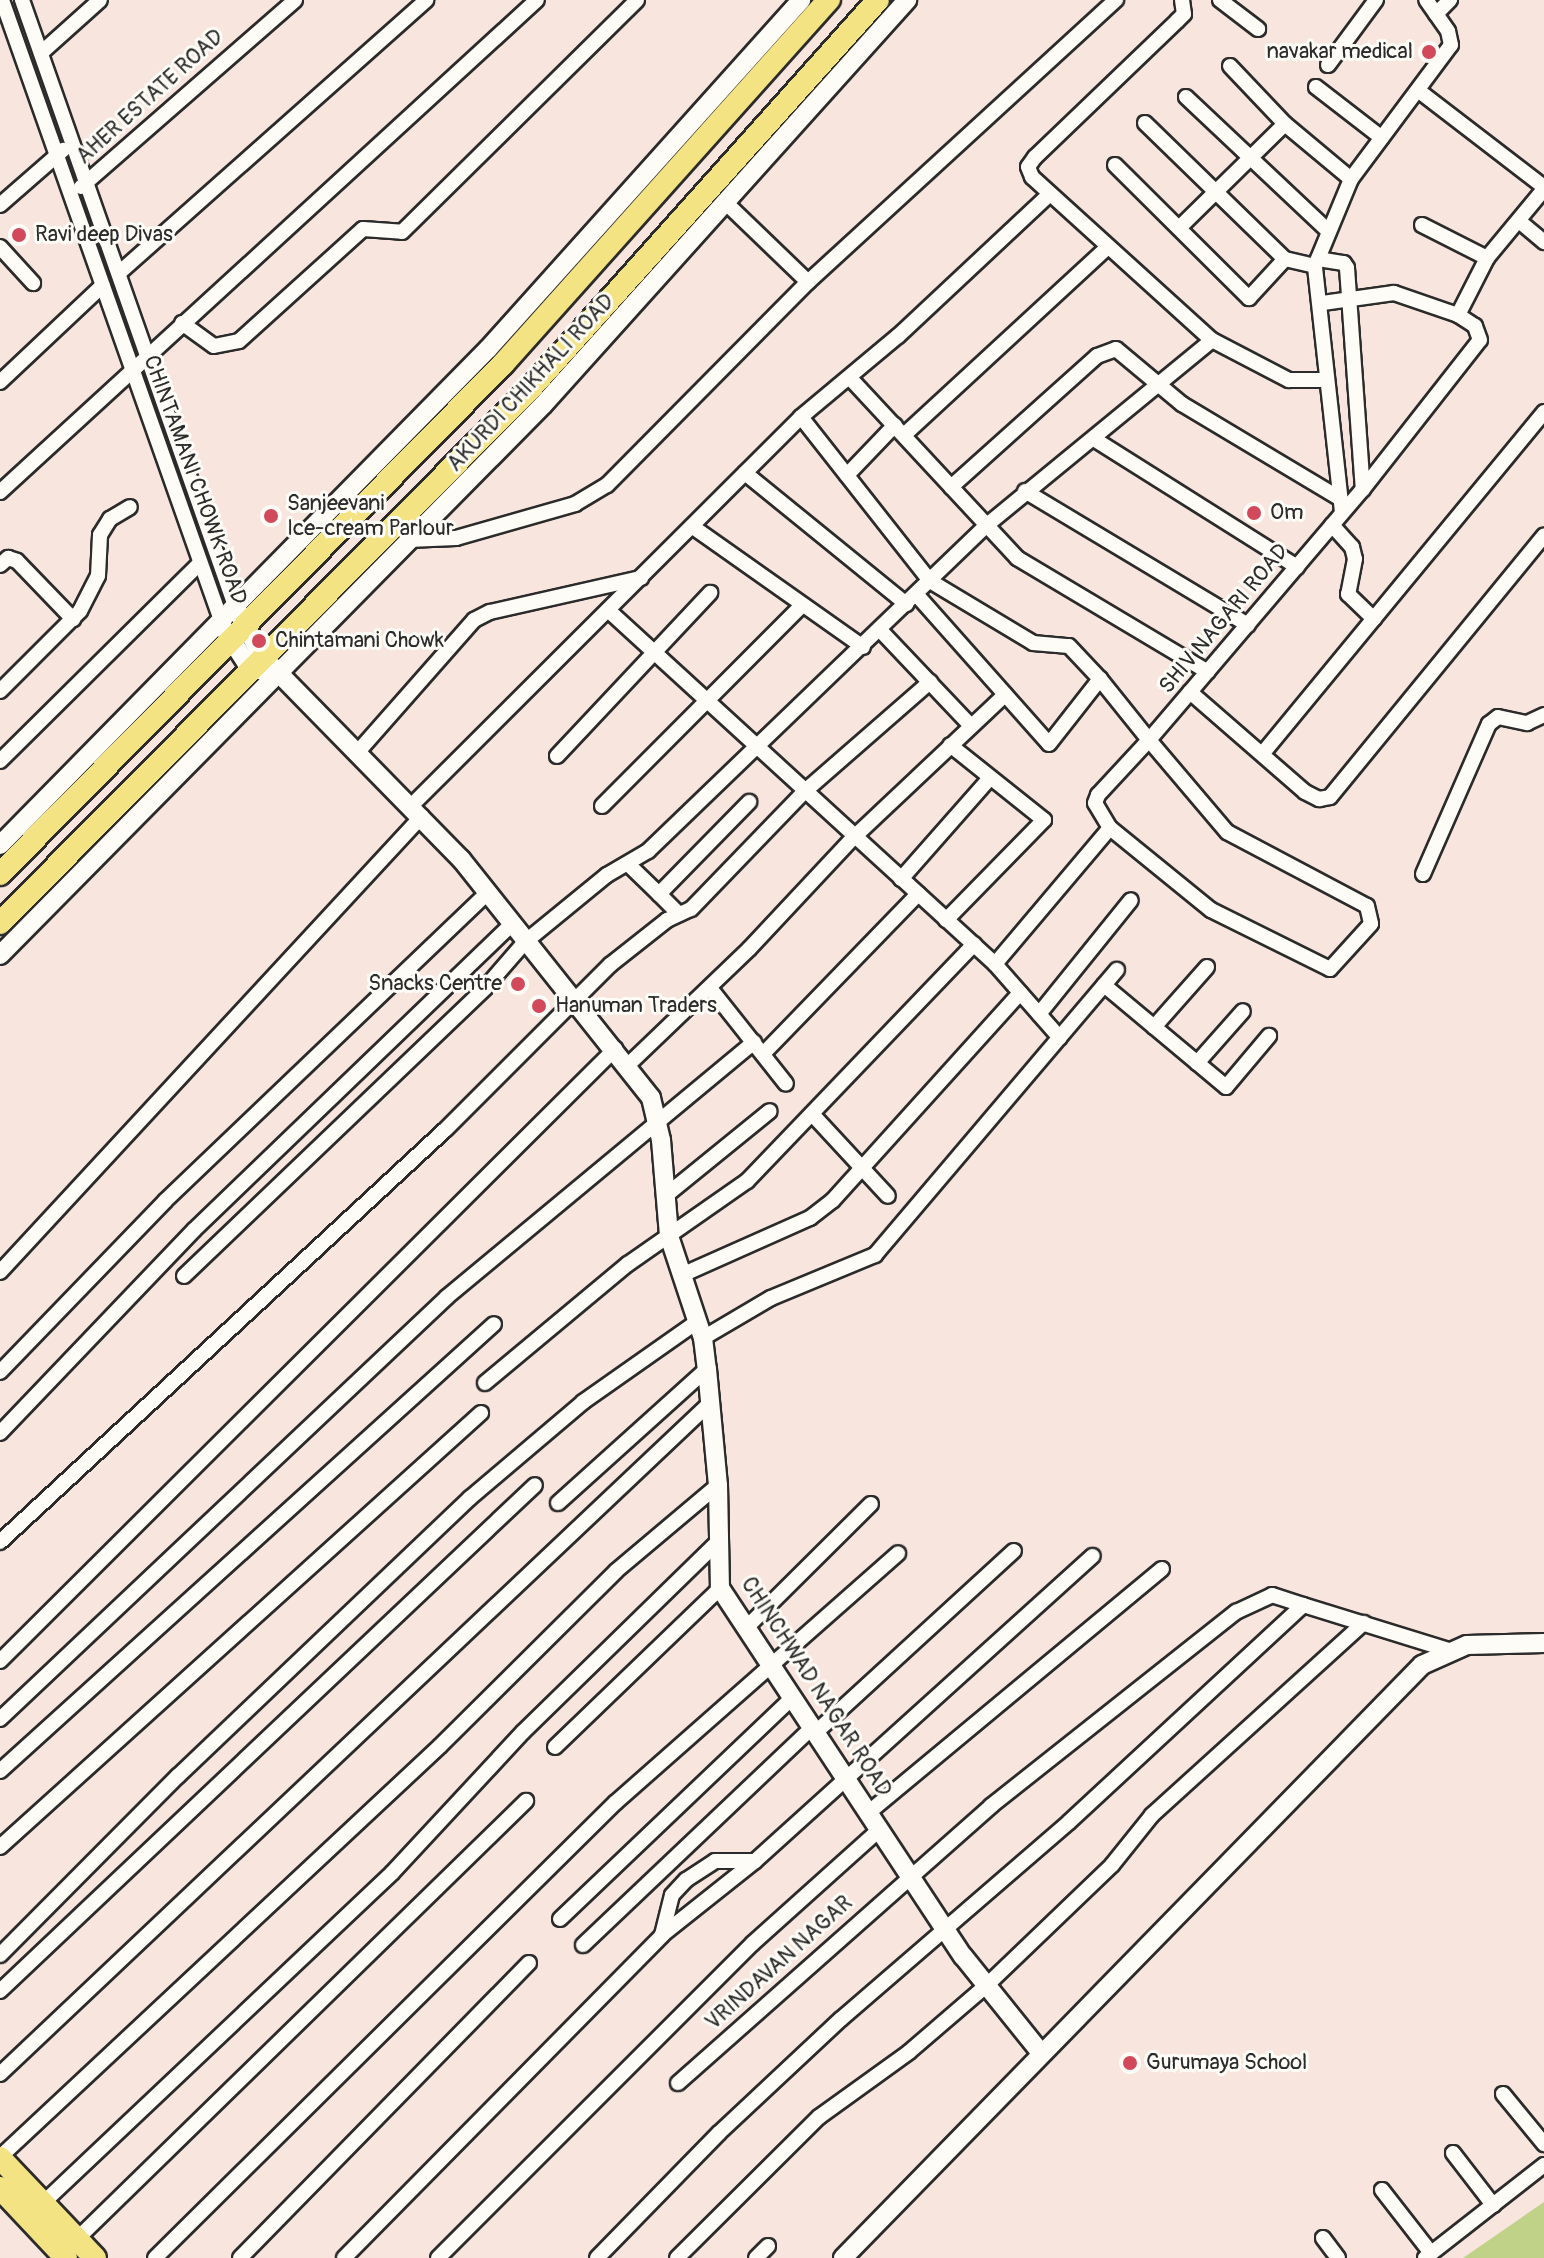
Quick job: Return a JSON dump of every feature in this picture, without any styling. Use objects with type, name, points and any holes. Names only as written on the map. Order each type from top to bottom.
[{"type":"main road","name":"AKURDI CHIKHALI ROAD","points":[[0,874],[232,623],[503,364],[829,0]]},
{"type":"main road","name":"AKURDI CHIKHALI ROAD","points":[[0,923],[255,661],[529,390],[878,0]]},
{"type":"main road","points":[[2,2172],[42,2204],[71,2249]]},
{"type":"main road","points":[[2,2172],[71,2249],[95,2258]]},
{"type":"street","name":"CHINTAMANI CHOWK ROAD","points":[[2,0],[103,285],[129,373],[199,564],[255,661],[278,675]]},
{"type":"street","name":"CHINTAMANI CHOWK ROAD","points":[[22,0],[119,273],[232,623]]},
{"type":"street","points":[[41,53],[100,0]]},
{"type":"street","name":"AHER ESTATE ROAD","points":[[71,195],[295,0]]},
{"type":"street","points":[[119,273],[426,0]]},
{"type":"street","points":[[0,492],[537,0]]},
{"type":"street","points":[[182,323],[214,346],[239,341],[363,229],[402,232],[637,0]]},
{"type":"street","points":[[0,845],[232,623],[488,349],[801,0]]},
{"type":"street","points":[[0,955],[543,405],[907,0]]},
{"type":"street","points":[[408,540],[456,538],[593,496],[808,282],[1116,0]]},
{"type":"street","points":[[1182,0],[1184,14],[1028,167],[1032,177],[1107,248],[1212,340],[1289,380],[1327,380]]},
{"type":"street","points":[[1220,0],[1258,29]]},
{"type":"street","points":[[1328,65],[1376,0]]},
{"type":"street","points":[[1342,506],[1327,380],[1323,303],[1316,262],[1326,229],[1351,179],[1451,45],[1426,0]]},
{"type":"street","points":[[1436,14],[1450,0]]},
{"type":"street","points":[[1230,66],[1285,124],[1351,179]]},
{"type":"street","points":[[1316,87],[1382,138]]},
{"type":"street","points":[[1323,303],[1394,293],[1458,315],[1487,258],[1544,188],[1419,91]]},
{"type":"street","points":[[1186,97],[1326,229]]},
{"type":"street","points":[[1145,123],[1285,259],[1345,264],[1363,489]]},
{"type":"street","points":[[1179,228],[1285,124]]},
{"type":"street","points":[[0,205],[72,142]]},
{"type":"street","points":[[1115,165],[1249,298],[1285,259]]},
{"type":"street","points":[[0,1272],[417,811],[608,610],[801,417],[850,378],[1050,194]]},
{"type":"street","points":[[725,202],[808,282]]},
{"type":"street","points":[[1519,221],[1544,242]]},
{"type":"street","points":[[1422,225],[1487,258]]},
{"type":"street","points":[[0,247],[33,283]]},
{"type":"street","points":[[847,475],[1107,248]]},
{"type":"street","points":[[0,382],[103,285]]},
{"type":"street","name":"SHIV NAGARI ROAD","points":[[1110,828],[1097,812],[1098,795],[1248,625],[1332,525],[1342,506],[1363,489],[1477,349],[1479,332],[1458,315]]},
{"type":"street","points":[[184,1276],[485,988],[525,942],[607,875],[629,865],[863,647],[987,525],[1212,340]]},
{"type":"street","points":[[951,487],[1107,350],[1125,354],[1158,387],[1342,506]]},
{"type":"street","points":[[850,378],[987,525],[1039,574],[1208,672]]},
{"type":"street","points":[[1263,753],[1544,412]]},
{"type":"street","points":[[801,417],[930,581],[1033,643],[1069,646],[1227,832],[1358,899],[1367,906],[1371,924],[1341,962],[1330,969],[1318,968],[1211,910],[1110,828],[995,964]]},
{"type":"street","points":[[1094,439],[1297,567]]},
{"type":"street","points":[[745,473],[911,599],[1049,744],[1100,679]]},
{"type":"street","points":[[1025,491],[1248,625]]},
{"type":"street","points":[[0,691],[73,619],[98,576],[100,535],[110,519],[130,507]]},
{"type":"street","points":[[1332,525],[1352,547],[1355,559],[1348,594],[1374,619]]},
{"type":"street","points":[[693,527],[863,647]]},
{"type":"street","points":[[1190,692],[1305,792],[1319,799],[1330,797],[1544,536]]},
{"type":"street","points":[[0,565],[8,558],[17,561],[73,619]]},
{"type":"street","points":[[0,761],[199,564]]},
{"type":"street","points":[[356,754],[474,620],[502,609],[643,578]]},
{"type":"street","points":[[557,756],[710,593]]},
{"type":"street","points":[[602,806],[801,606]]},
{"type":"street","points":[[608,610],[853,838],[974,944],[1060,1038]]},
{"type":"street","points":[[880,630],[971,726]]},
{"type":"street","name":"CHINCHWAD NAGAR ROAD","points":[[278,675],[417,811],[615,1049],[651,1098],[657,1120],[669,1236],[684,1274],[707,1369],[718,1485],[720,1588],[812,1731],[945,1927],[1041,2053]]},
{"type":"street","points":[[0,1542],[96,1448],[250,1313],[638,940],[714,887],[805,791],[930,682]]},
{"type":"street","points":[[628,1065],[710,988],[853,838],[1005,695]]},
{"type":"street","points":[[1423,874],[1489,724],[1498,717],[1527,723],[1544,715]]},
{"type":"street","points":[[946,920],[1044,820],[950,745]]},
{"type":"street","points":[[901,879],[990,778]]},
{"type":"street","points":[[659,894],[749,802]]},
{"type":"street","points":[[629,865],[679,914]]},
{"type":"street","points":[[0,1372],[165,1201],[487,893]]},
{"type":"street","points":[[0,1719],[447,1297],[657,1120],[759,1048],[918,894]]},
{"type":"street","points":[[1039,1014],[1131,900]]},
{"type":"street","points":[[0,1433],[182,1244],[511,925]]},
{"type":"street","points":[[485,1383],[669,1236],[747,1181],[974,944]]},
{"type":"street","points":[[1154,1027],[1207,967]]},
{"type":"street","points":[[0,1955],[178,1776],[470,1498],[583,1402],[700,1330],[875,1255],[1117,970]]},
{"type":"street","points":[[1104,985],[1226,1087],[1269,1036]]},
{"type":"street","points":[[710,988],[786,1084]]},
{"type":"street","points":[[684,1274],[810,1218],[863,1169],[1020,993]]},
{"type":"street","points":[[1197,1063],[1243,1011]]},
{"type":"street","points":[[0,1661],[615,1049]]},
{"type":"street","points":[[664,1197],[770,1111]]},
{"type":"street","points":[[813,1115],[888,1196]]},
{"type":"street","points":[[182,1244],[199,1261]]},
{"type":"street","points":[[0,1771],[494,1324]]},
{"type":"street","points":[[558,1503],[707,1369]]},
{"type":"street","points":[[0,2074],[711,1402]]},
{"type":"street","points":[[0,1847],[481,1413]]},
{"type":"street","points":[[0,1991],[535,1485]]},
{"type":"street","points":[[2,2172],[616,1571],[718,1485]]},
{"type":"street","points":[[746,1628],[871,1504]]},
{"type":"street","points":[[42,2204],[392,1873],[523,1732],[719,1541]]},
{"type":"street","points":[[583,1945],[812,1731],[1014,1551]]},
{"type":"street","points":[[155,2258],[616,1802],[898,1553]]},
{"type":"street","points":[[344,2258],[662,1935],[755,1861],[1092,1556]]},
{"type":"street","points":[[868,1813],[1162,1569]]},
{"type":"street","points":[[555,1747],[720,1588]]},
{"type":"street","name":"VRINDAVAN NAGAR","points":[[678,2083],[910,1876],[1236,1612],[1272,1595],[1448,1650]]},
{"type":"street","points":[[597,2258],[719,2133],[945,1927],[1069,1822],[1303,1605]]},
{"type":"street","points":[[677,2258],[819,2117],[909,2052],[987,1985],[1112,1865],[1152,1815],[1364,1623]]},
{"type":"street","points":[[843,2258],[1408,1678],[1448,1650],[1544,1643]]},
{"type":"street","points":[[560,1919],[791,1699]]},
{"type":"street","points":[[71,2249],[526,1801]]},
{"type":"street","points":[[438,2258],[753,1943],[879,1830]]},
{"type":"street","points":[[662,1935],[672,1895],[693,1874],[715,1861],[755,1861]]},
{"type":"street","points":[[240,2258],[529,1963]]},
{"type":"street","points":[[1503,2094],[1544,2144]]},
{"type":"street","points":[[1453,2153],[1493,2205]]},
{"type":"street","points":[[1382,2190],[1428,2256],[1544,2165]]},
{"type":"street","points":[[1323,2238],[1338,2258]]},
{"type":"street","points":[[756,2258],[768,2246]]},
{"type":"green space","points":[[1544,2202],[1544,2258],[1463,2258]]},
{"type":"place","name":"navakar medical","points":[[1429,52]]},
{"type":"place","name":"Ravi deep Divas","points":[[19,235]]},
{"type":"place","name":"Om","points":[[1254,513]]},
{"type":"place","name":"Sanjeevani Ice-cream Parlour","points":[[271,516]]},
{"type":"place","name":"Chintamani Chowk","points":[[259,641]]},
{"type":"place","name":"Snacks Centre","points":[[518,984]]},
{"type":"place","name":"Hanuman Traders","points":[[539,1006]]},
{"type":"place","name":"Gurumaya School","points":[[1130,2063]]}]
